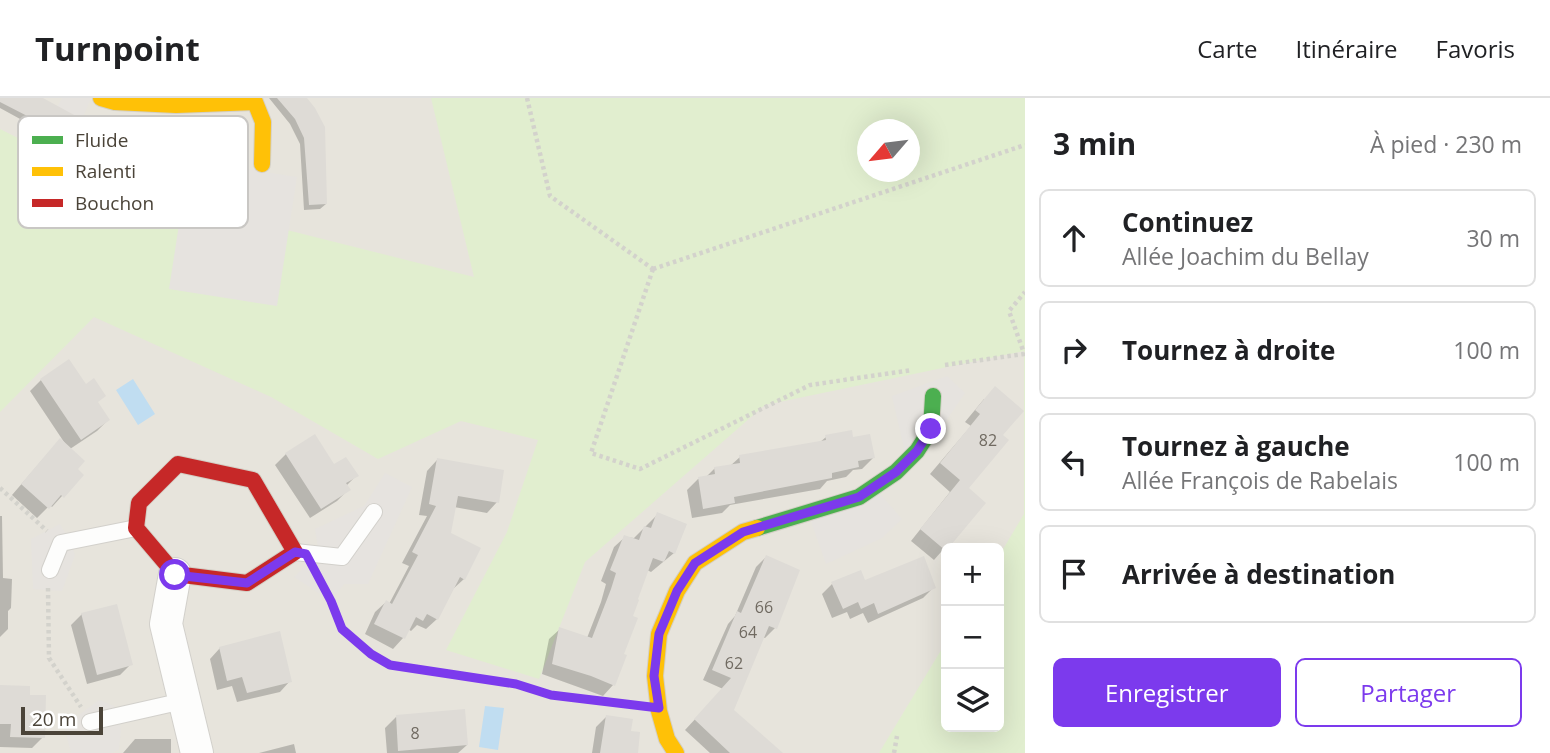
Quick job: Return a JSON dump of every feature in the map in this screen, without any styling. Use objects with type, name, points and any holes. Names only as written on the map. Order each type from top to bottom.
[{"type":"street","points":[[102,98],[116,102],[176,105],[254,102],[263,122],[262,164]]},
{"type":"street","points":[[676,753],[667,738],[654,676],[659,634],[677,591],[695,563],[743,532],[859,497],[896,472],[917,451],[931,429],[933,396]]},
{"type":"street","points":[[178,464],[253,480],[300,553],[247,583],[175,575],[136,528],[139,503],[178,464]]},
{"type":"street","points":[[175,575],[166,624],[197,753]]},
{"type":"lane","points":[[300,553],[342,557],[374,512]]},
{"type":"lane","points":[[50,570],[61,543],[136,528]]},
{"type":"lane","points":[[90,723],[183,701]]},
{"type":"path","points":[[527,98],[550,196],[653,269]]},
{"type":"path","points":[[653,269],[1025,145]]},
{"type":"path","points":[[653,269],[591,453],[640,469],[810,385],[917,369]]},
{"type":"path","points":[[944,365],[1025,355],[1009,311],[1025,292]]},
{"type":"path","points":[[0,488],[61,543]]},
{"type":"path","points":[[300,553],[331,601],[342,629],[371,654],[390,665],[516,684],[551,695],[659,708]]},
{"type":"path","points":[[50,570],[49,658],[90,723]]},
{"type":"path","points":[[894,753],[897,736]]},
{"type":"shaded area","points":[[0,98],[1025,98],[1025,753],[0,753]]},
{"type":"shaded area","points":[[62,98],[91,98],[83,116],[53,116]]},
{"type":"shaded area","points":[[228,104],[223,116],[200,116],[204,105]]},
{"type":"shaded area","points":[[248,169],[297,177],[277,306],[169,289],[178,228],[248,228]]},
{"type":"shaded area","points":[[947,376],[965,393],[916,465],[907,461],[892,396]]},
{"type":"shaded area","points":[[385,473],[412,487],[368,584],[344,584],[331,601],[294,577],[319,554],[315,529],[364,506]]},
{"type":"shaded area","points":[[874,487],[902,519],[882,538],[826,564],[808,513]]},
{"type":"shaded area","points":[[60,524],[75,555],[62,591],[33,589],[31,539]]},
{"type":"shaded area","points":[[99,700],[114,706],[119,716],[119,749],[112,753],[71,753],[64,726]]},
{"type":"green space","points":[[431,98],[1025,98],[1025,753],[879,753],[941,650],[941,732],[1004,732],[1004,548],[1024,514],[1024,351],[765,405],[585,562],[539,679],[446,650],[507,532],[538,440],[461,421],[378,459],[271,397],[94,317],[0,412],[0,129],[18,138],[18,228],[248,228],[248,220],[474,277]]},
{"type":"water","points":[[133,379],[155,414],[138,425],[116,390]]},
{"type":"water","points":[[485,706],[504,708],[498,750],[479,747]]},
{"type":"building","points":[[0,98],[43,98],[76,116],[27,116],[0,102]]},
{"type":"building","points":[[277,98],[307,98],[325,127],[327,204],[309,205],[304,138],[295,119]]},
{"type":"building","points":[[69,359],[86,384],[94,378],[106,396],[98,402],[110,420],[81,440],[40,379]]},
{"type":"building","points":[[995,386],[1024,411],[1003,435],[1009,440],[969,488],[986,503],[953,543],[941,543],[941,547],[920,529],[960,480],[940,463],[980,414],[975,410]]},
{"type":"building","points":[[852,430],[853,437],[870,434],[875,458],[858,461],[859,467],[832,473],[832,478],[734,497],[735,503],[703,509],[698,477],[715,474],[714,467],[740,463],[739,455],[826,440],[825,435]]},
{"type":"building","points":[[315,434],[334,464],[346,457],[359,476],[346,483],[351,490],[321,509],[285,453]]},
{"type":"building","points":[[60,438],[85,461],[78,469],[84,475],[64,498],[61,495],[49,509],[21,484]]},
{"type":"building","points":[[437,458],[504,470],[499,503],[458,496],[451,533],[481,548],[465,580],[460,577],[438,620],[427,614],[423,621],[416,617],[405,639],[374,624],[386,600],[392,604],[418,555],[412,552],[436,506],[429,504]]},
{"type":"building","points":[[657,512],[687,524],[675,554],[669,551],[664,562],[653,558],[638,599],[633,616],[638,618],[615,686],[552,664],[559,627],[592,638],[616,573],[610,570],[624,535],[639,540],[644,526],[651,528]]},
{"type":"building","points":[[766,555],[800,570],[777,629],[769,626],[734,710],[783,753],[730,753],[694,719],[731,678],[712,670],[737,611],[741,613]]},
{"type":"building","points":[[924,556],[936,588],[878,614],[874,603],[861,609],[858,602],[843,609],[831,582],[861,570],[865,580]]},
{"type":"building","points":[[117,604],[133,665],[97,675],[81,613]]},
{"type":"building","points":[[280,631],[292,682],[247,693],[242,677],[227,681],[219,647]]},
{"type":"building","points":[[0,685],[30,686],[30,695],[46,695],[45,738],[10,737],[11,724],[0,724]]},
{"type":"building","points":[[465,709],[468,745],[398,751],[396,715]]},
{"type":"building","points":[[606,715],[633,719],[631,731],[640,732],[638,753],[600,753]]},
{"type":"traffic: fast","points":[[757,528],[859,497],[896,472],[917,451],[931,429],[933,396]]},
{"type":"traffic: slow","points":[[101,98],[115,102],[176,105],[255,102],[263,122],[262,164]]},
{"type":"traffic: slow","points":[[676,753],[667,739],[659,711],[655,676],[659,634],[677,591],[695,563],[743,532],[757,528]]},
{"type":"traffic: jam","points":[[178,464],[253,480],[295,552],[247,583],[175,574],[136,528],[139,503],[178,464]]},
{"type":"route","points":[[175,575],[247,583],[295,552],[306,554],[331,601],[342,629],[371,654],[390,665],[516,684],[551,695],[659,708],[654,676],[659,634],[677,591],[695,563],[743,532],[859,497],[896,472],[917,451],[931,429]]}]
